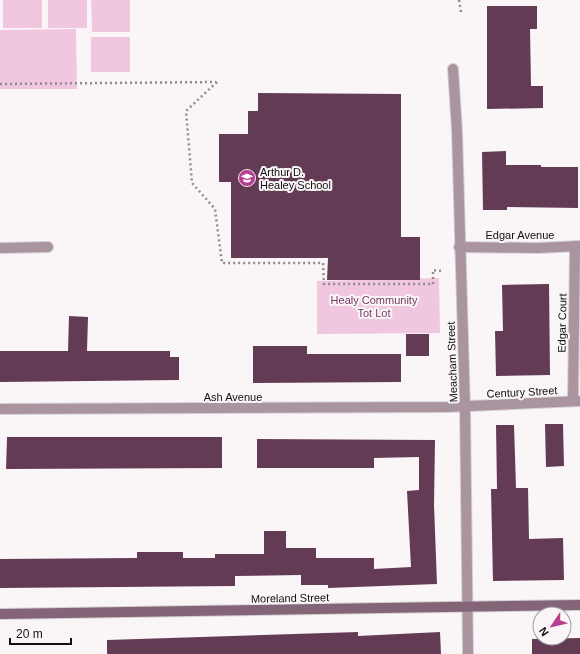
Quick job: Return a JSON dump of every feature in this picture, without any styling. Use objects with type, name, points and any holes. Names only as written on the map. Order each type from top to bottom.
[{"type":"street","name":"Meacham Street","points":[[453,69],[457,131],[459,247],[465,407],[468,654]]},
{"type":"street","name":"Edgar Avenue","points":[[459,247],[538,248],[577,246]]},
{"type":"street","name":"Edgar Court","points":[[576,401],[577,246]]},
{"type":"street","points":[[0,248],[48,247]]},
{"type":"street","name":"Century Street","points":[[465,407],[576,401]]},
{"type":"street","name":"Ash Avenue","points":[[0,410],[465,407]]},
{"type":"street","name":"Moreland Street","points":[[0,614],[580,605]]},
{"type":"path","points":[[460,0],[461,12]]},
{"type":"path","points":[[0,84],[216,82],[186,111],[192,183],[215,209],[222,263],[323,263],[324,284],[433,284],[433,270],[441,271]]},
{"type":"green space","points":[[3,0],[42,0],[42,28],[3,28]]},
{"type":"green space","points":[[48,0],[87,0],[87,28],[48,28]]},
{"type":"green space","points":[[91,0],[130,0],[130,32],[92,32]]},
{"type":"green space","points":[[76,29],[77,89],[0,89],[0,30]]},
{"type":"green space","points":[[91,37],[130,37],[130,72],[91,72]]},
{"type":"green space","name":"Healy Community Tot Lot","points":[[439,278],[440,333],[317,334],[317,281]]},
{"type":"building","points":[[487,6],[537,6],[537,29],[530,29],[531,86],[543,86],[543,108],[487,109]]},
{"type":"building","points":[[258,93],[401,94],[401,237],[420,237],[420,280],[327,280],[328,258],[231,258],[231,182],[219,182],[219,134],[248,134],[248,111],[258,111]]},
{"type":"building","points":[[506,151],[506,165],[578,167],[578,208],[507,207],[507,210],[483,210],[482,152]]},
{"type":"building","points":[[549,284],[550,375],[496,376],[495,331],[503,331],[502,285]]},
{"type":"building","points":[[69,316],[88,317],[87,351],[170,351],[170,357],[179,357],[179,380],[0,382],[0,351],[68,351]]},
{"type":"building","points":[[406,334],[429,334],[429,356],[406,356]]},
{"type":"building","points":[[253,346],[307,346],[307,354],[401,354],[401,382],[253,383]]},
{"type":"building","points":[[545,424],[563,424],[564,466],[546,467]]},
{"type":"building","points":[[496,425],[514,425],[516,488],[528,488],[529,539],[563,538],[564,580],[493,581],[491,489],[497,489]]},
{"type":"building","points":[[7,437],[222,437],[222,468],[6,469]]},
{"type":"building","points":[[257,439],[435,440],[434,505],[437,584],[328,588],[328,585],[301,585],[301,575],[235,576],[235,586],[0,588],[0,559],[137,558],[137,552],[183,552],[183,558],[215,558],[215,554],[264,554],[264,531],[286,531],[286,548],[316,548],[316,558],[374,558],[374,569],[411,567],[407,491],[419,490],[419,457],[374,458],[374,468],[257,468]]},
{"type":"building","points":[[358,632],[358,636],[440,632],[441,654],[107,654],[107,640]]},
{"type":"building","points":[[572,638],[580,638],[580,654],[532,654],[532,646],[572,646]]},
{"type":"place","name":"Arthur D. Healey School","points":[[247,178]]}]
